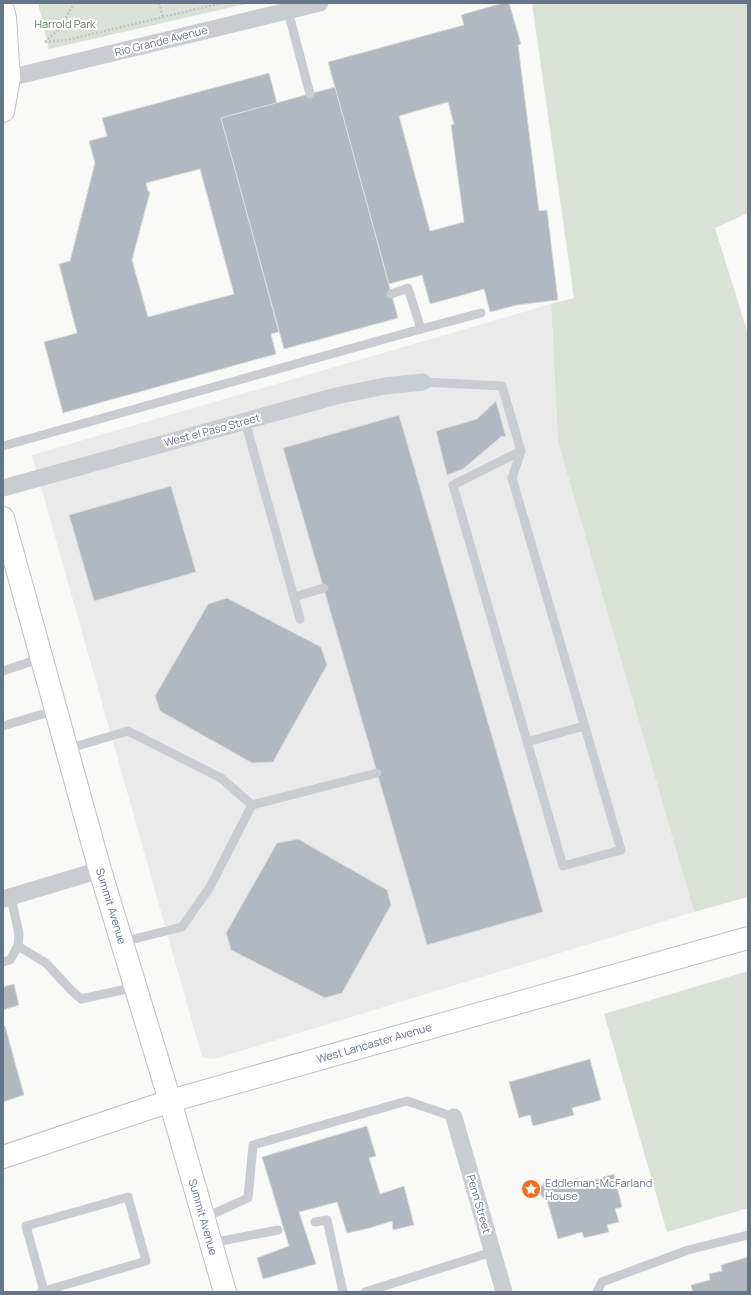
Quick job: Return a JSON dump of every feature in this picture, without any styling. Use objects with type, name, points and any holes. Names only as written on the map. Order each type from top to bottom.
[{"type":"main road","points":[[3,10],[5,18],[6,78],[3,111]]},
{"type":"main road","name":"Summit Avenue","points":[[3,518],[100,870],[170,1101],[225,1292]]},
{"type":"main road","name":"West Lancaster Avenue","points":[[3,1157],[170,1101],[748,938]]},
{"type":"street","name":"Rio Grande Avenue","points":[[6,78],[320,3]]},
{"type":"street","name":"West el Paso Street","points":[[3,488],[336,396],[385,386],[424,382]]},
{"type":"street","points":[[7,898],[100,870]]},
{"type":"street","name":"Penn Street","points":[[454,1117],[504,1292]]},
{"type":"lane","points":[[288,11],[310,94]]},
{"type":"lane","points":[[391,294],[408,288],[421,329]]},
{"type":"lane","points":[[3,446],[481,313]]},
{"type":"lane","points":[[424,382],[502,386],[521,451],[512,478],[621,850],[563,866],[453,485],[521,451]]},
{"type":"lane","points":[[245,421],[300,619]]},
{"type":"lane","points":[[294,597],[324,588]]},
{"type":"lane","points":[[3,671],[42,658]]},
{"type":"lane","points":[[3,726],[56,710]]},
{"type":"lane","points":[[527,742],[584,726]]},
{"type":"lane","points":[[67,749],[128,731],[221,778],[252,804]]},
{"type":"lane","points":[[122,942],[182,927],[210,887],[252,804],[377,773]]},
{"type":"lane","points":[[3,962],[10,960],[18,946],[19,934],[7,898]]},
{"type":"lane","points":[[18,946],[46,963],[80,999],[136,987]]},
{"type":"lane","points":[[204,1218],[248,1198],[254,1145],[407,1101],[454,1117]]},
{"type":"lane","points":[[128,1197],[146,1261],[42,1292],[26,1226],[128,1197]]},
{"type":"lane","points":[[315,1222],[327,1220],[343,1292]]},
{"type":"lane","points":[[211,1243],[278,1230]]},
{"type":"lane","points":[[597,1292],[602,1282],[688,1250],[748,1235]]},
{"type":"lane","points":[[365,1292],[492,1252]]},
{"type":"path","points":[[74,3],[60,28],[45,42],[67,40],[222,3]]},
{"type":"path","points":[[159,3],[163,17]]},
{"type":"shaded area","points":[[551,304],[558,442],[694,912],[214,1059],[202,1057],[32,455]]},
{"type":"green space","name":"Harrold Park","points":[[38,3],[250,3],[49,49]]},
{"type":"green space","points":[[532,3],[748,3],[748,213],[715,228],[748,334],[748,897],[694,912],[558,442],[551,304],[574,298]]},
{"type":"green space","points":[[748,971],[748,1208],[667,1232],[604,1014]]},
{"type":"building","points":[[503,3],[509,3],[521,44],[518,45],[539,211],[547,210],[558,300],[517,305],[490,312],[484,289],[430,304],[422,275],[389,284],[328,62],[464,25],[461,15]],"holes":[[[448,102],[454,124],[451,125],[464,222],[430,231],[399,116]]]},
{"type":"building","points":[[269,73],[277,103],[221,118],[279,332],[271,334],[276,354],[63,413],[44,342],[77,333],[59,264],[70,261],[95,163],[89,141],[107,136],[102,118]],"holes":[[[200,169],[234,294],[148,317],[132,260],[150,192],[148,191],[146,183]]]},
{"type":"building","points":[[335,87],[398,318],[284,349],[221,118]]},
{"type":"building","points":[[496,401],[506,437],[502,436],[463,469],[447,475],[436,431],[477,419]]},
{"type":"building","points":[[399,415],[543,912],[427,945],[283,448]]},
{"type":"building","points":[[171,486],[196,572],[94,601],[69,515]]},
{"type":"building","points":[[227,598],[321,647],[327,665],[273,762],[252,763],[160,711],[155,696],[208,604]]},
{"type":"building","points":[[298,839],[387,890],[391,905],[342,993],[325,998],[231,950],[226,933],[277,843]]},
{"type":"building","points":[[14,984],[19,1005],[3,1010],[3,987]]},
{"type":"building","points":[[5,1026],[24,1095],[3,1102],[3,1027]]},
{"type":"building","points":[[590,1059],[601,1100],[572,1108],[574,1115],[533,1126],[530,1115],[519,1118],[509,1082]]},
{"type":"building","points":[[367,1126],[376,1156],[369,1158],[380,1194],[404,1186],[414,1225],[393,1230],[392,1221],[347,1233],[337,1202],[299,1212],[316,1264],[263,1279],[257,1258],[289,1246],[262,1157]]},
{"type":"building","points":[[614,1174],[622,1207],[615,1209],[619,1222],[607,1225],[609,1232],[584,1238],[582,1232],[558,1239],[547,1200],[541,1195],[540,1189],[544,1182],[553,1181],[558,1184],[578,1178],[580,1184]]},
{"type":"building","points":[[748,1257],[748,1292],[693,1292],[691,1285],[710,1280],[709,1274],[722,1271],[721,1265]]},
{"type":"place","name":"Eddleman-McFarland House","points":[[531,1189]]}]
